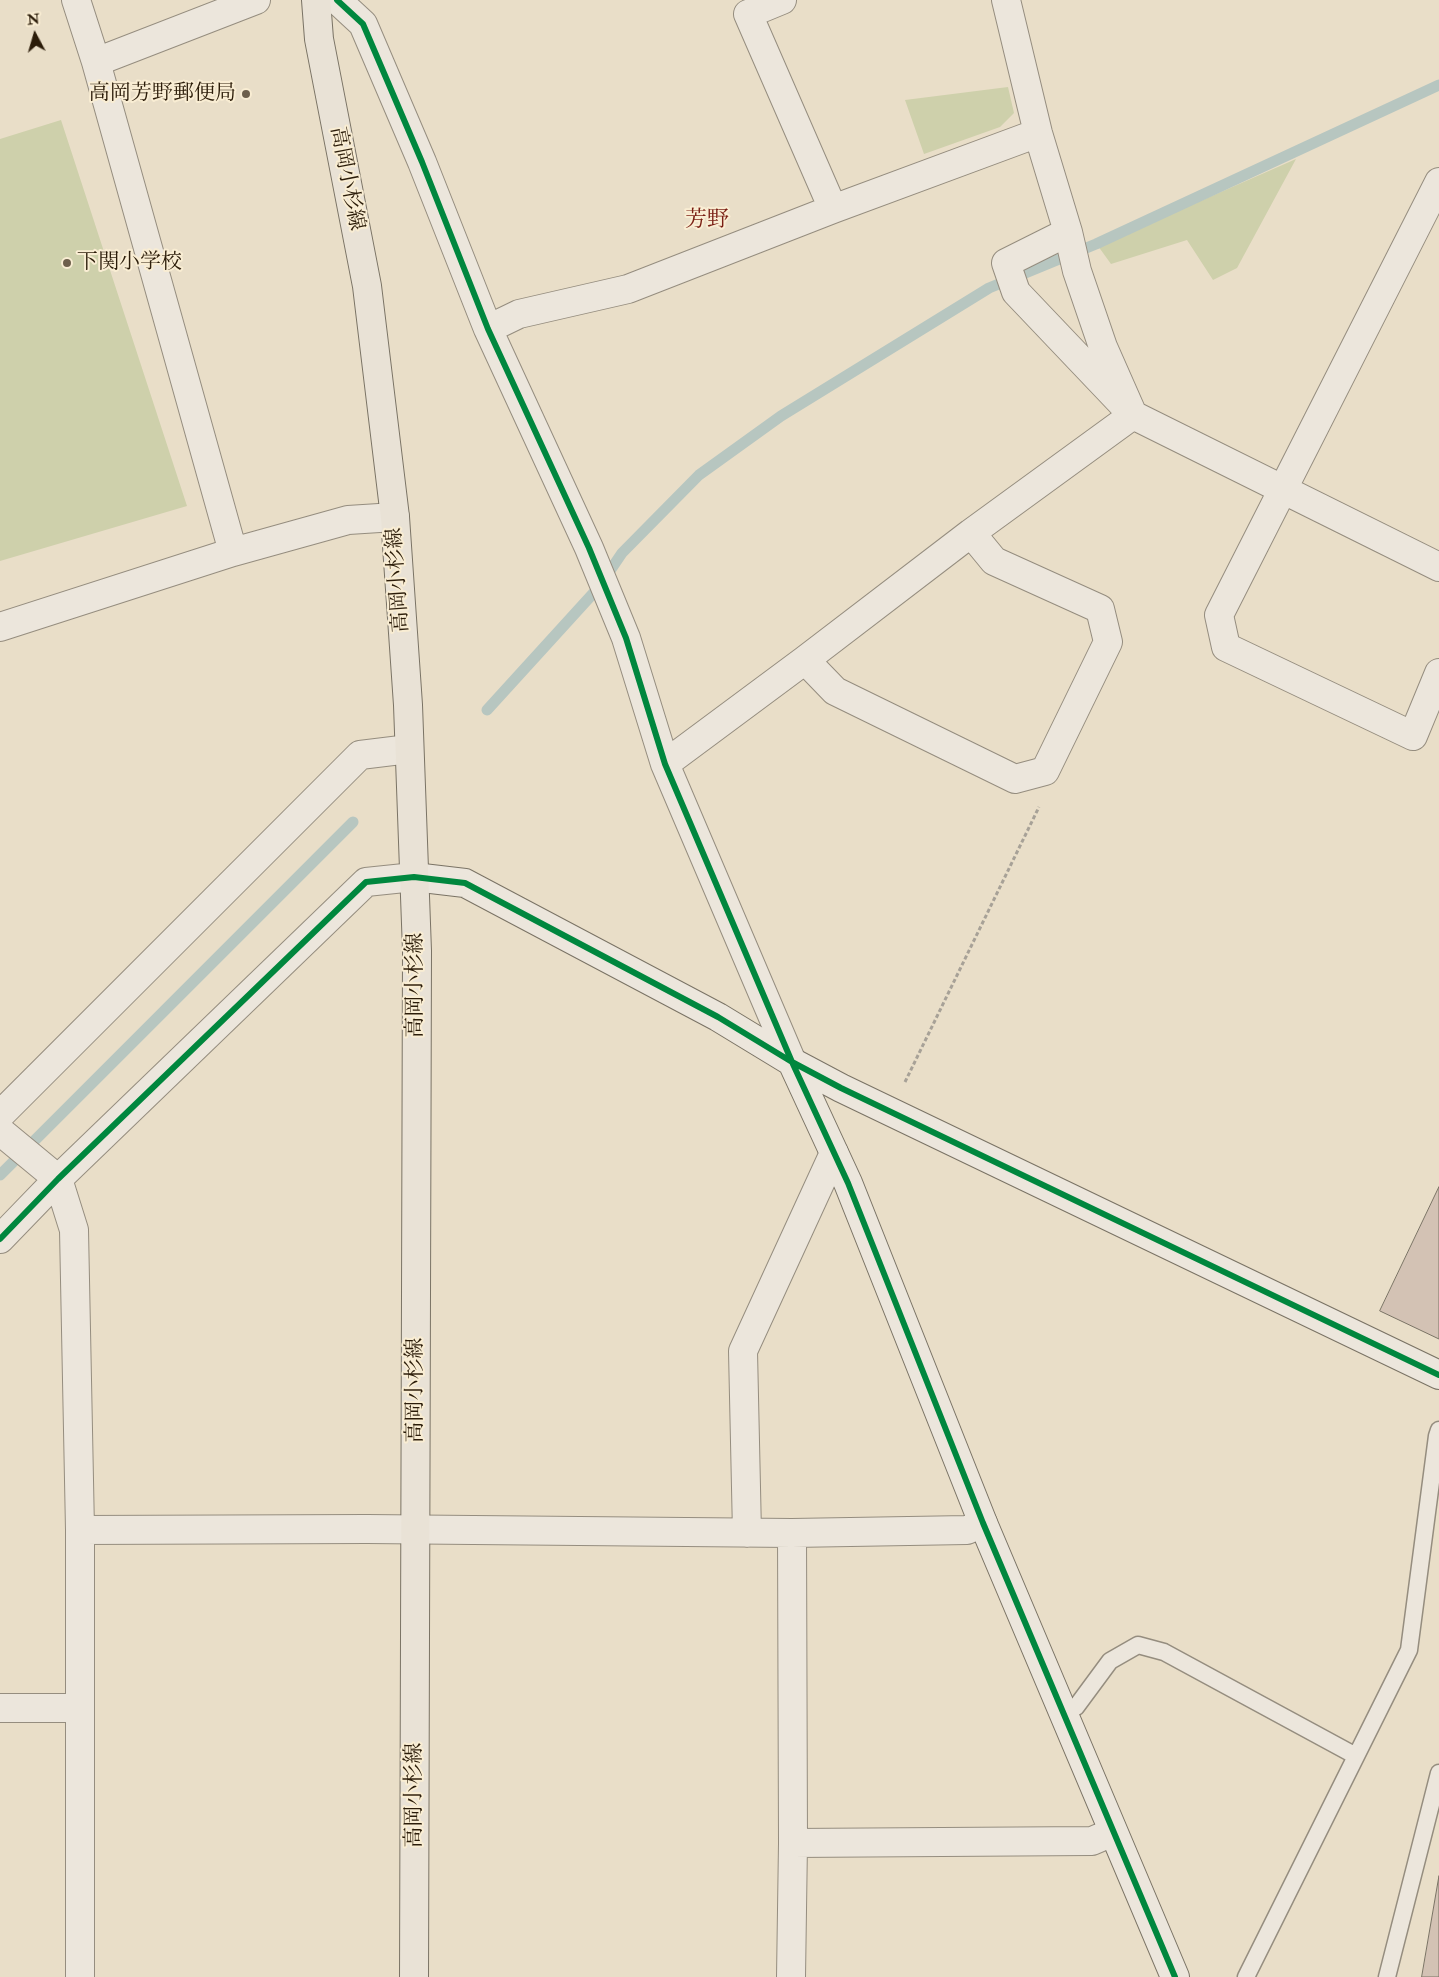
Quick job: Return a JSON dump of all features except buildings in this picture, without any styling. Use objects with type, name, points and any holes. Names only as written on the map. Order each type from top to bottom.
[{"type":"main road","name":"高岡小杉線","points":[[316,0],[319,39],[367,286],[394,517],[408,705],[417,951],[414,1977]]},
{"type":"street","points":[[76,0],[96,62],[233,552]]},
{"type":"street","points":[[96,62],[256,0]]},
{"type":"street","points":[[337,0],[363,24],[422,162],[488,329],[589,548],[626,638],[664,764],[792,1062],[848,1183],[983,1523],[1112,1832],[1175,1977]]},
{"type":"street","points":[[782,0],[748,14],[833,209]]},
{"type":"street","points":[[1006,0],[1038,133],[1069,236],[1077,271],[1103,347],[1133,415]]},
{"type":"street","points":[[488,329],[520,314],[628,289],[833,209],[1038,133]]},
{"type":"street","points":[[1439,182],[1219,615],[1226,646],[1413,736],[1439,673]]},
{"type":"street","points":[[1069,236],[1006,263],[1012,280],[1133,415],[1439,567]]},
{"type":"street","points":[[664,764],[1133,415]]},
{"type":"street","points":[[0,628],[233,552],[348,520],[394,517]]},
{"type":"street","points":[[805,660],[835,691],[1015,779],[1045,771],[1108,642],[1100,609],[994,561],[972,533]]},
{"type":"street","points":[[0,1115],[360,755],[409,749]]},
{"type":"street","points":[[0,1239],[58,1179],[366,882],[414,877],[465,883],[718,1017],[792,1062],[890,1112],[1439,1375]]},
{"type":"street","points":[[6,1136],[58,1179],[74,1230],[80,1530],[80,1977]]},
{"type":"street","points":[[747,1533],[743,1351],[834,1153]]},
{"type":"street","points":[[80,1530],[792,1533],[967,1530],[983,1523]]},
{"type":"street","points":[[791,1977],[793,1844],[792,1533]]},
{"type":"street","points":[[0,1708],[80,1708]]},
{"type":"street","points":[[793,1844],[1092,1841],[1112,1832]]},
{"type":"lane","points":[[1246,1977],[1409,1650],[1439,1430]]},
{"type":"lane","points":[[1063,1715],[1076,1707],[1110,1661],[1138,1645],[1164,1652],[1356,1756]]},
{"type":"lane","points":[[1387,1977],[1439,1773]]},
{"type":"path","points":[[890,1112],[1039,808],[1032,774]]},
{"type":"green space","points":[[1008,87],[1014,113],[1000,127],[924,154],[905,100]]},
{"type":"green space","name":"下関小学校","points":[[61,120],[187,506],[0,561],[0,139]]},
{"type":"green space","points":[[1296,159],[1237,268],[1213,280],[1187,240],[1111,264],[1098,246]]},
{"type":"waterway","points":[[487,710],[599,587],[622,553],[699,475],[781,416],[989,288],[1096,244],[1439,85]]},
{"type":"waterway","points":[[0,1175],[353,822]]},
{"type":"cycle path","points":[[337,0],[363,24],[422,162],[488,329],[589,548],[626,638],[665,764],[792,1062],[848,1183],[983,1523],[1175,1977]]},
{"type":"cycle path","points":[[0,1239],[58,1179],[366,882],[414,877],[465,883],[718,1017],[792,1062],[841,1088],[1439,1375]]},
{"type":"place","name":"高岡芳野郵便局","points":[[246,94]]},
{"type":"place","name":"下関小学校","points":[[67,263]]},
{"type":"district","name":"芳野","points":[[707,221]]}]
